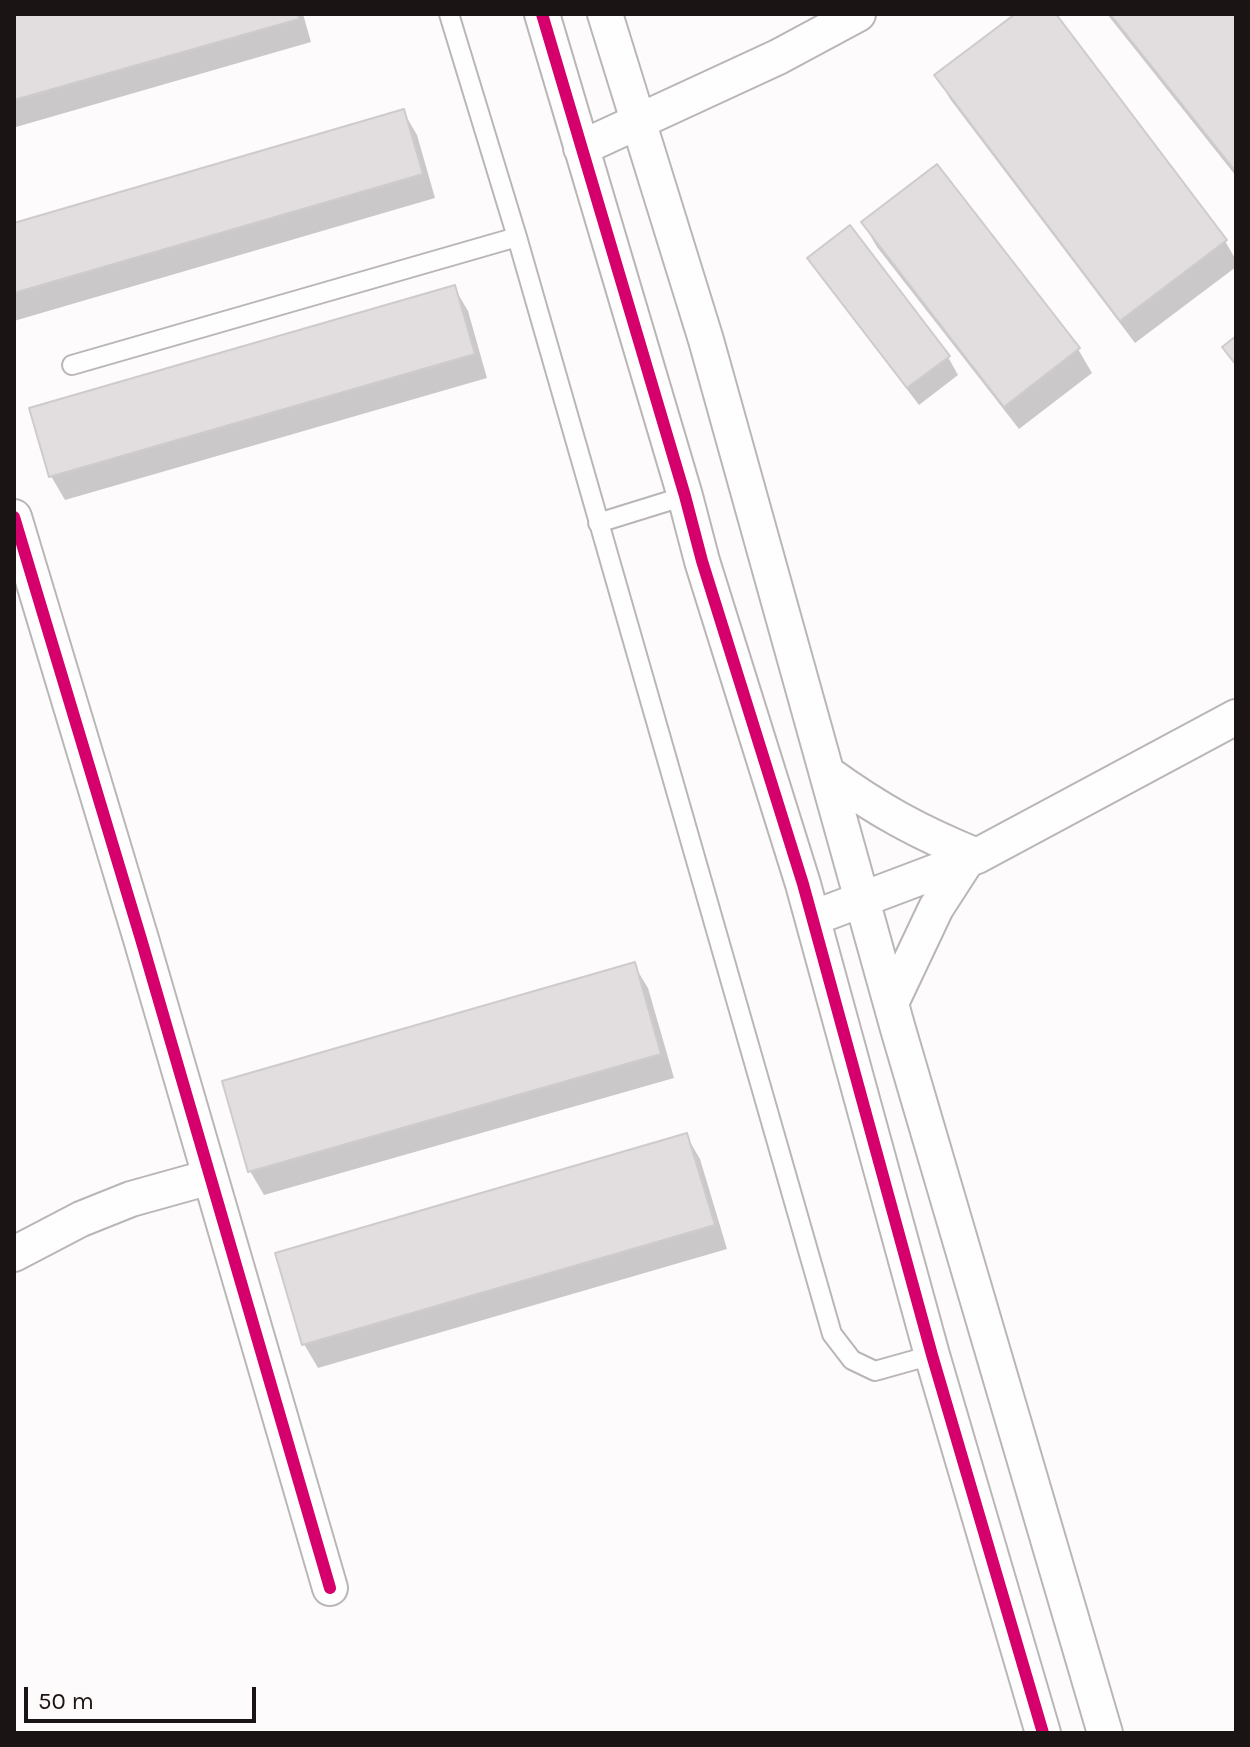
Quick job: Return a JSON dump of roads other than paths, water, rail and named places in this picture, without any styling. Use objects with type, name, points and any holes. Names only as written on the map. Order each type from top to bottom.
[{"type":"street","points":[[542,14],[702,561],[813,918],[932,1355],[1043,1733]]},
{"type":"street","points":[[605,14],[706,340],[891,1003],[1105,1733]]},
{"type":"street","points":[[581,148],[778,57],[858,14]]},
{"type":"street","points":[[14,517],[25,601],[210,1177],[330,1588]]},
{"type":"street","points":[[813,918],[972,858],[1236,717]]},
{"type":"street","points":[[827,773],[876,808],[972,858]]},
{"type":"street","points":[[891,1003],[936,908],[972,858]]},
{"type":"street","points":[[14,1254],[81,1219],[131,1199],[210,1177]]},
{"type":"lane","points":[[449,14],[517,237],[832,1334],[852,1360],[875,1371],[932,1355]]},
{"type":"lane","points":[[72,365],[517,237]]},
{"type":"lane","points":[[598,523],[685,496]]}]
